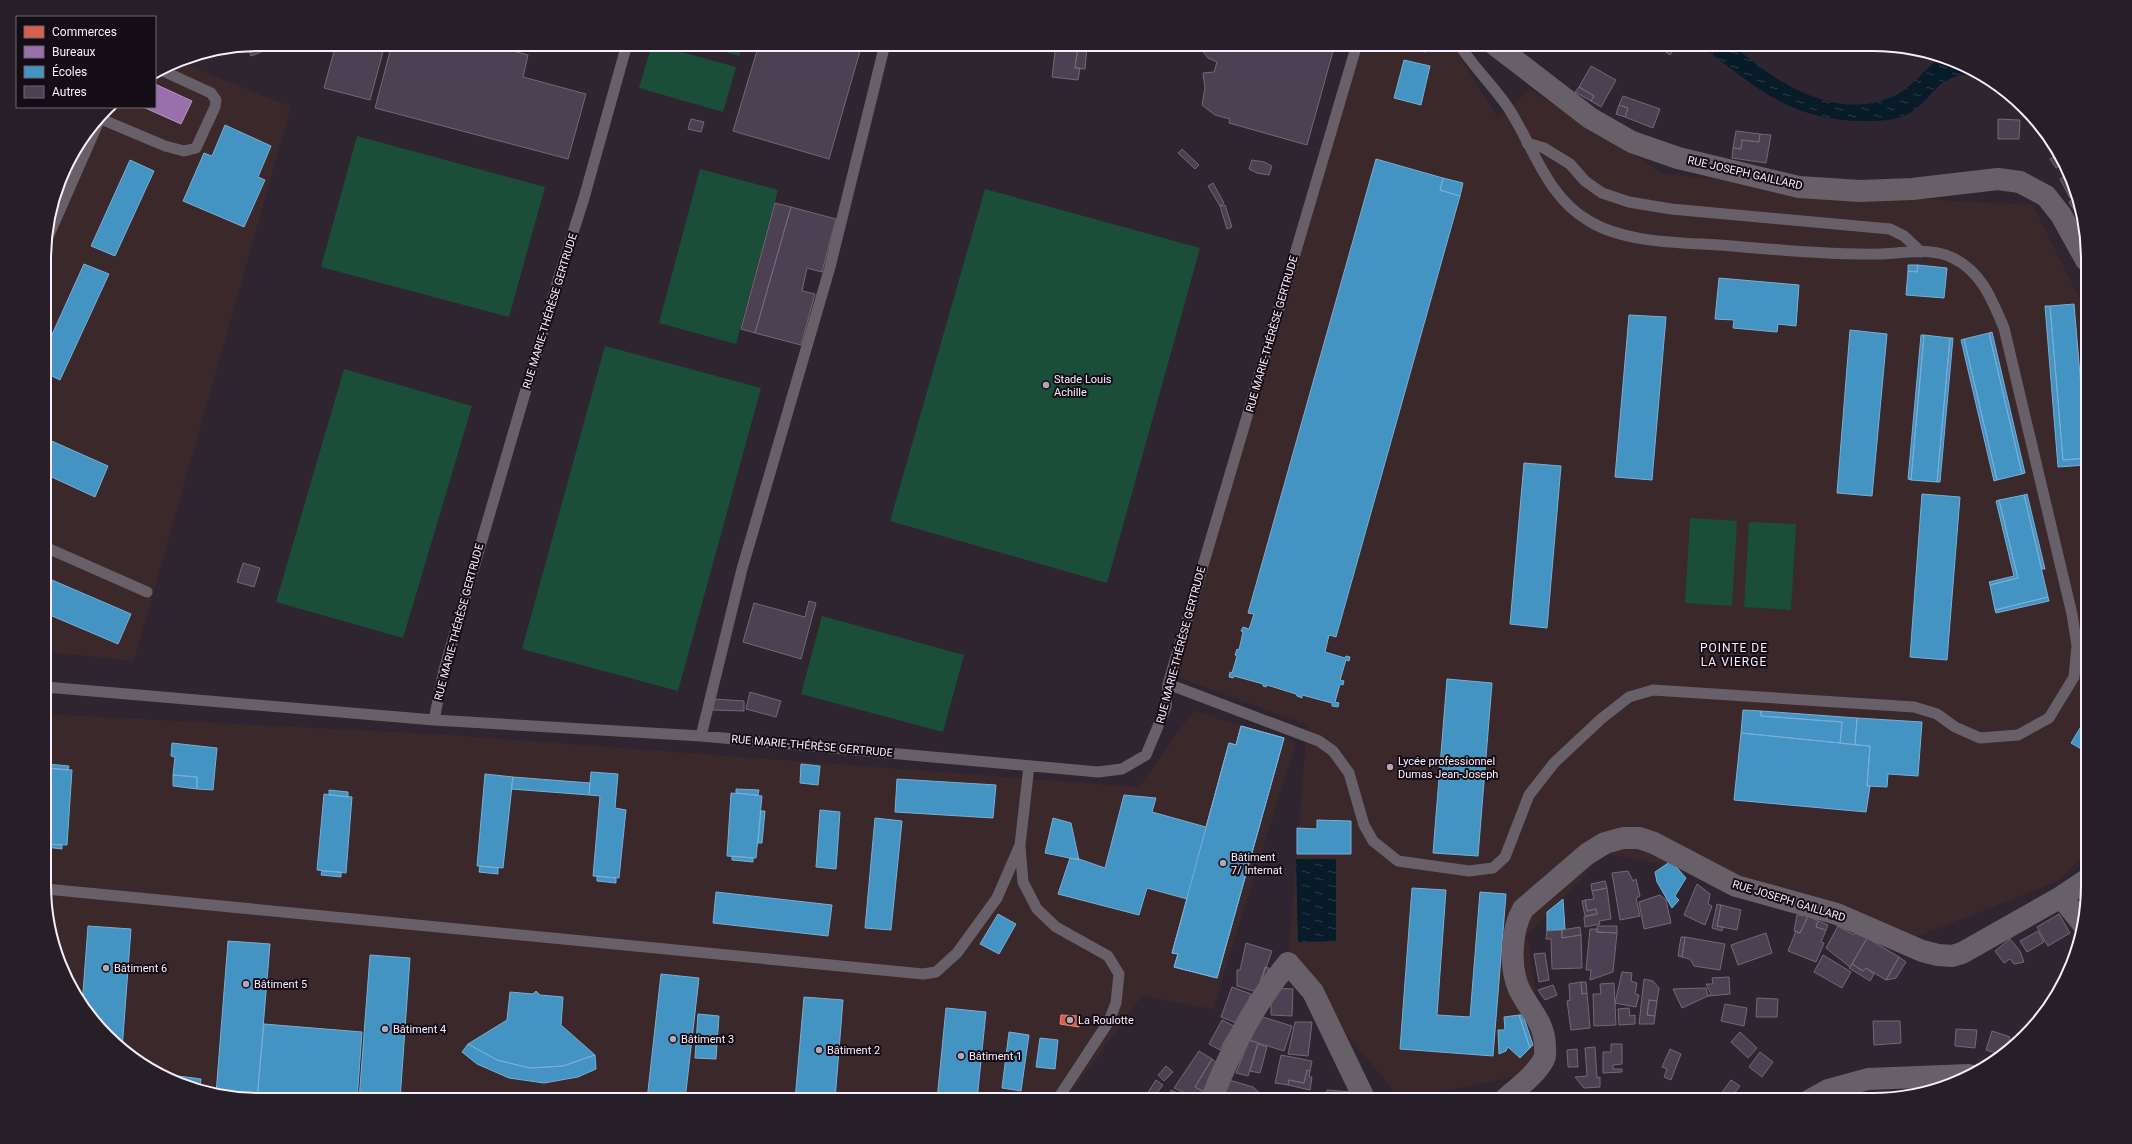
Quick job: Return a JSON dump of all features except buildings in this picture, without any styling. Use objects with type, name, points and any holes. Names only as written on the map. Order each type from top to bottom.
[{"type":"street","name":"RUE JOSEPH GAILLARD","points":[[1503,51],[1590,118],[1632,142],[1678,158],[1799,187],[1860,191],[1912,189],[1998,179],[2020,182],[2046,196],[2061,216],[2081,251]]},
{"type":"street","name":"RUE JOSEPH GAILLARD","points":[[1511,1093],[1538,1068],[1545,1057],[1545,1039],[1542,1027],[1520,990],[1515,978],[1515,930],[1519,916],[1523,909],[1587,854],[1605,842],[1623,838],[1639,838],[1649,841],[1736,886],[1837,914],[1908,945],[1938,956],[1952,956],[1962,953],[2061,897],[2081,884]]},
{"type":"street","points":[[2061,897],[2078,918]]},
{"type":"street","points":[[1214,1093],[1236,1042],[1273,981],[1288,963],[1313,992],[1362,1093]]},
{"type":"street","points":[[1823,1093],[1828,1090],[1868,1079],[1956,1076]]},
{"type":"lane","name":"RUE MARIE-THÉRÈSE GERTRUDE","points":[[625,51],[584,198],[446,662],[434,720],[701,736],[1098,772],[1122,769],[1146,755],[1166,707],[1168,684],[1355,51]]},
{"type":"lane","points":[[701,736],[742,569],[830,267],[883,51]]},
{"type":"lane","points":[[1168,684],[1319,740],[1333,751],[1349,773],[1364,825],[1373,841],[1398,861],[1469,871],[1493,868],[1506,857],[1529,795],[1554,763],[1601,719],[1629,697],[1653,690],[1914,707],[1937,714],[1955,727],[1980,738],[2018,735],[2049,718],[2074,678],[2077,646],[2072,614],[2004,328],[1988,290],[1973,272],[1953,258],[1935,252],[1883,254],[1793,250],[1657,240],[1617,234],[1590,222],[1571,210],[1557,194],[1509,109],[1464,51]]},
{"type":"lane","points":[[104,121],[165,146],[184,151],[196,148],[215,107],[216,100],[211,93],[166,72]]},
{"type":"lane","points":[[54,222],[94,132]]},
{"type":"lane","points":[[1528,143],[1544,148],[1570,164],[1585,181],[1602,193],[1629,202],[1679,209],[1890,229],[1904,236],[1921,252]]},
{"type":"lane","points":[[51,550],[147,592]]},
{"type":"lane","points":[[51,688],[434,720]]},
{"type":"lane","points":[[1029,766],[1020,845],[1023,882],[1037,909],[1056,927],[1108,956],[1119,974],[1116,1003],[1109,1021],[1062,1093]]},
{"type":"lane","points":[[51,889],[923,974],[936,972],[957,953],[997,898],[1020,845]]},
{"type":"shaded area","points":[[1361,51],[1456,51],[1497,117],[1509,109],[1529,89],[1664,174],[1952,201],[2033,205],[2081,301],[2081,857],[2059,881],[1916,937],[1722,875],[1605,854],[1527,935],[1547,1070],[1435,1093],[1395,1093],[1288,963],[1307,725],[1172,675]]},
{"type":"shaded area","points":[[185,65],[291,107],[134,661],[51,653],[51,246],[55,219],[62,192],[72,167],[94,133],[116,108],[156,108],[156,78]]},
{"type":"shaded area","points":[[1193,711],[1296,742],[1213,1009],[1142,996],[1071,1093],[246,1093],[219,1089],[192,1082],[167,1072],[133,1050],[103,1022],[86,1000],[72,977],[58,939],[51,898],[51,714],[451,735],[1139,787]]},
{"type":"green space","points":[[650,51],[678,51],[736,67],[723,112],[639,88]]},
{"type":"green space","points":[[722,51],[741,51],[739,56]]},
{"type":"green space","points":[[357,136],[545,187],[509,317],[321,267]]},
{"type":"green space","points":[[700,169],[778,190],[736,344],[659,323]]},
{"type":"green space","name":"Stade Louis Achille","points":[[985,189],[1200,248],[1107,583],[890,521]]},
{"type":"green space","points":[[605,346],[761,388],[678,691],[522,649]]},
{"type":"green space","points":[[344,369],[472,406],[403,638],[276,602]]},
{"type":"green space","points":[[1690,518],[1737,521],[1732,606],[1685,603]]},
{"type":"green space","points":[[1749,522],[1796,524],[1791,610],[1744,607]]},
{"type":"green space","points":[[822,616],[964,655],[943,732],[801,694]]},
{"type":"water","points":[[1708,51],[1740,51],[1767,72],[1808,95],[1830,102],[1852,105],[1874,103],[1896,95],[1909,87],[1937,61],[1968,74],[1953,77],[1937,87],[1924,101],[1906,115],[1891,120],[1864,121],[1815,115],[1794,108],[1774,98],[1738,74]]},
{"type":"water","points":[[1296,859],[1336,859],[1336,941],[1298,942]]},
{"type":"place","name":"Stade Louis Achille","points":[[1046,385]]},
{"type":"place","name":"Lycée professionnel Dumas Jean-Joseph","points":[[1390,767]]},
{"type":"place","name":"Bâtiment 7/ Internat","points":[[1223,863]]},
{"type":"place","name":"Bâtiment 6","points":[[106,968]]},
{"type":"place","name":"Bâtiment 5","points":[[246,984]]},
{"type":"place","name":"La Roulotte","points":[[1070,1020]]},
{"type":"place","name":"Bâtiment 4","points":[[385,1029]]},
{"type":"place","name":"Bâtiment 3","points":[[673,1039]]},
{"type":"place","name":"Bâtiment 2","points":[[819,1050]]},
{"type":"place","name":"Bâtiment 1","points":[[961,1056]]},
{"type":"district","name":"POINTE DE LA VIERGE","points":[[1734,655]]}]
